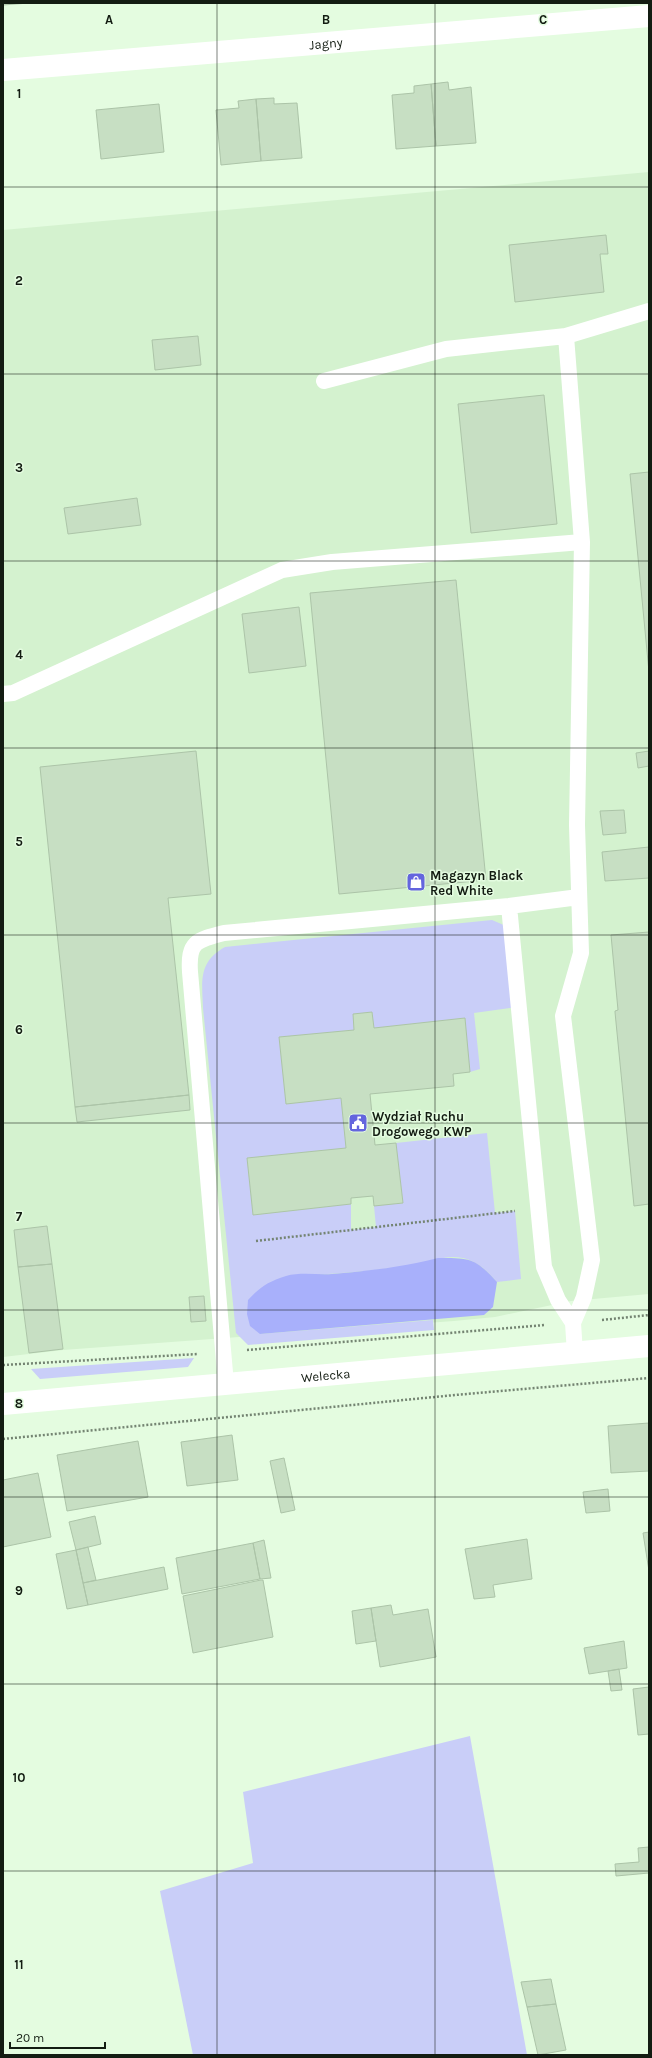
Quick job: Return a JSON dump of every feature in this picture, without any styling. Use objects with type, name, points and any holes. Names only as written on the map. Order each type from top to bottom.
[{"type":"main road","name":"Jagny","points":[[3,70],[649,16]]},
{"type":"main road","name":"Welecka","points":[[3,1404],[649,1346]]},
{"type":"lane","points":[[324,381],[446,349],[566,336],[649,311]]},
{"type":"lane","points":[[566,336],[582,542],[577,825],[581,953],[563,1016],[592,1260],[584,1297],[574,1323],[575,1353]]},
{"type":"lane","points":[[3,694],[13,693],[282,570],[332,562],[582,542]]},
{"type":"lane","points":[[226,1384],[190,972],[189,955],[194,946],[202,938],[224,933],[509,906],[579,897]]},
{"type":"lane","points":[[509,906],[513,936],[537,1209],[544,1267],[558,1300],[574,1323]]},
{"type":"path","points":[[256,1241],[537,1209]]},
{"type":"path","points":[[3,1365],[224,1352],[574,1323],[649,1315]]},
{"type":"path","points":[[3,1439],[424,1398],[649,1378]]},
{"type":"shaded area","points":[[649,172],[649,1294],[571,1301],[495,1317],[454,1321],[63,1350],[3,1357],[3,230]]},
{"type":"shaded area","points":[[492,920],[506,926],[518,1007],[474,1013],[480,1069],[470,1072],[465,1018],[374,1028],[372,1012],[353,1014],[354,1030],[279,1037],[286,1104],[341,1098],[346,1148],[247,1158],[253,1215],[351,1204],[351,1230],[376,1227],[374,1206],[403,1203],[396,1143],[487,1133],[495,1213],[515,1211],[521,1279],[497,1282],[478,1264],[457,1257],[382,1269],[288,1276],[260,1334],[433,1320],[434,1330],[248,1345],[236,1333],[203,1008],[202,981],[206,966],[210,959],[225,947]]},
{"type":"shaded area","points":[[438,1258],[465,1259],[472,1261],[483,1268],[497,1282],[493,1307],[484,1315],[260,1334],[250,1326],[247,1314],[248,1300],[261,1288],[280,1278],[297,1274],[332,1274],[372,1270],[412,1264]]},
{"type":"shaded area","points":[[194,1358],[188,1367],[40,1379],[31,1369]]},
{"type":"shaded area","points":[[470,1736],[527,2055],[193,2055],[160,1891],[253,1863],[243,1792]]},
{"type":"building","points":[[3,3],[29,3],[3,5]]},
{"type":"building","points":[[448,82],[449,90],[471,87],[476,143],[436,146],[431,84]]},
{"type":"building","points":[[431,84],[436,146],[396,149],[392,95],[414,93],[414,86]]},
{"type":"building","points":[[274,98],[274,104],[297,103],[302,158],[261,161],[256,99]]},
{"type":"building","points":[[256,99],[261,161],[221,165],[216,110],[239,108],[238,101]]},
{"type":"building","points":[[159,104],[164,152],[101,159],[96,110]]},
{"type":"building","points":[[606,235],[608,254],[600,254],[604,292],[515,302],[509,245]]},
{"type":"building","points":[[198,336],[201,365],[155,370],[152,340]]},
{"type":"building","points":[[544,395],[557,524],[471,533],[458,404]]},
{"type":"building","points":[[649,472],[649,672],[630,474]]},
{"type":"building","points":[[137,498],[141,525],[68,534],[64,508]]},
{"type":"building","points":[[456,580],[486,880],[339,894],[310,593]]},
{"type":"building","points":[[299,607],[306,666],[249,673],[242,614]]},
{"type":"building","points":[[196,751],[211,894],[168,898],[189,1095],[75,1107],[40,767]]},
{"type":"building","points":[[649,751],[649,766],[638,768],[636,753]]},
{"type":"building","points":[[624,810],[626,833],[603,835],[600,811]]},
{"type":"building","points":[[649,847],[649,878],[605,881],[602,852]]},
{"type":"building","points":[[649,932],[649,1204],[634,1206],[615,1012],[618,1010],[611,935]]},
{"type":"building","name":"Wydział Ruchu Drogowego KWP","points":[[372,1012],[374,1028],[465,1018],[470,1072],[453,1074],[454,1086],[370,1094],[375,1145],[396,1143],[403,1203],[374,1206],[373,1196],[351,1198],[351,1204],[253,1215],[247,1158],[346,1148],[341,1098],[286,1104],[279,1037],[354,1030],[353,1014]]},
{"type":"building","points":[[189,1095],[190,1110],[77,1122],[75,1107]]},
{"type":"building","points":[[47,1226],[52,1264],[18,1267],[14,1230]]},
{"type":"building","points":[[52,1264],[63,1349],[29,1353],[18,1267]]},
{"type":"building","points":[[204,1296],[206,1321],[191,1322],[189,1297]]},
{"type":"building","points":[[649,1423],[649,1471],[611,1473],[608,1426]]},
{"type":"building","points":[[232,1435],[238,1480],[187,1486],[181,1442]]},
{"type":"building","points":[[138,1441],[148,1497],[67,1511],[57,1455]]},
{"type":"building","points":[[284,1458],[295,1510],[281,1513],[270,1461]]},
{"type":"building","points":[[38,1473],[51,1537],[3,1547],[3,1480]]},
{"type":"building","points":[[608,1489],[610,1511],[586,1513],[583,1492]]},
{"type":"building","points":[[95,1516],[101,1544],[76,1550],[69,1522]]},
{"type":"building","points":[[649,1532],[649,1571],[643,1533]]},
{"type":"building","points":[[527,1539],[532,1579],[493,1585],[495,1597],[474,1599],[465,1549]]},
{"type":"building","points":[[264,1540],[271,1578],[260,1579],[253,1543]]},
{"type":"building","points":[[253,1543],[260,1579],[182,1594],[176,1558]]},
{"type":"building","points":[[88,1547],[96,1580],[83,1583],[76,1550]]},
{"type":"building","points":[[76,1550],[88,1605],[67,1609],[56,1554]]},
{"type":"building","points":[[164,1567],[168,1589],[88,1605],[83,1583]]},
{"type":"building","points":[[263,1580],[273,1637],[193,1653],[183,1596]]},
{"type":"building","points":[[391,1605],[393,1615],[428,1609],[436,1657],[380,1667],[371,1608]]},
{"type":"building","points":[[371,1608],[376,1641],[356,1644],[352,1611]]},
{"type":"building","points":[[624,1641],[627,1668],[589,1674],[584,1648]]},
{"type":"building","points":[[619,1669],[622,1690],[611,1691],[608,1671]]},
{"type":"building","points":[[649,1687],[649,1734],[638,1735],[633,1689]]},
{"type":"building","points":[[649,1847],[649,1873],[616,1876],[615,1864],[639,1862],[638,1848]]},
{"type":"building","points":[[551,1979],[556,2004],[527,2007],[521,1982]]},
{"type":"building","points":[[556,2004],[566,2050],[538,2055],[527,2007]]},
{"type":"place","name":"Magazyn Black Red White","points":[[416,882]]},
{"type":"place","name":"Wydział Ruchu Drogowego KWP","points":[[358,1123]]}]
